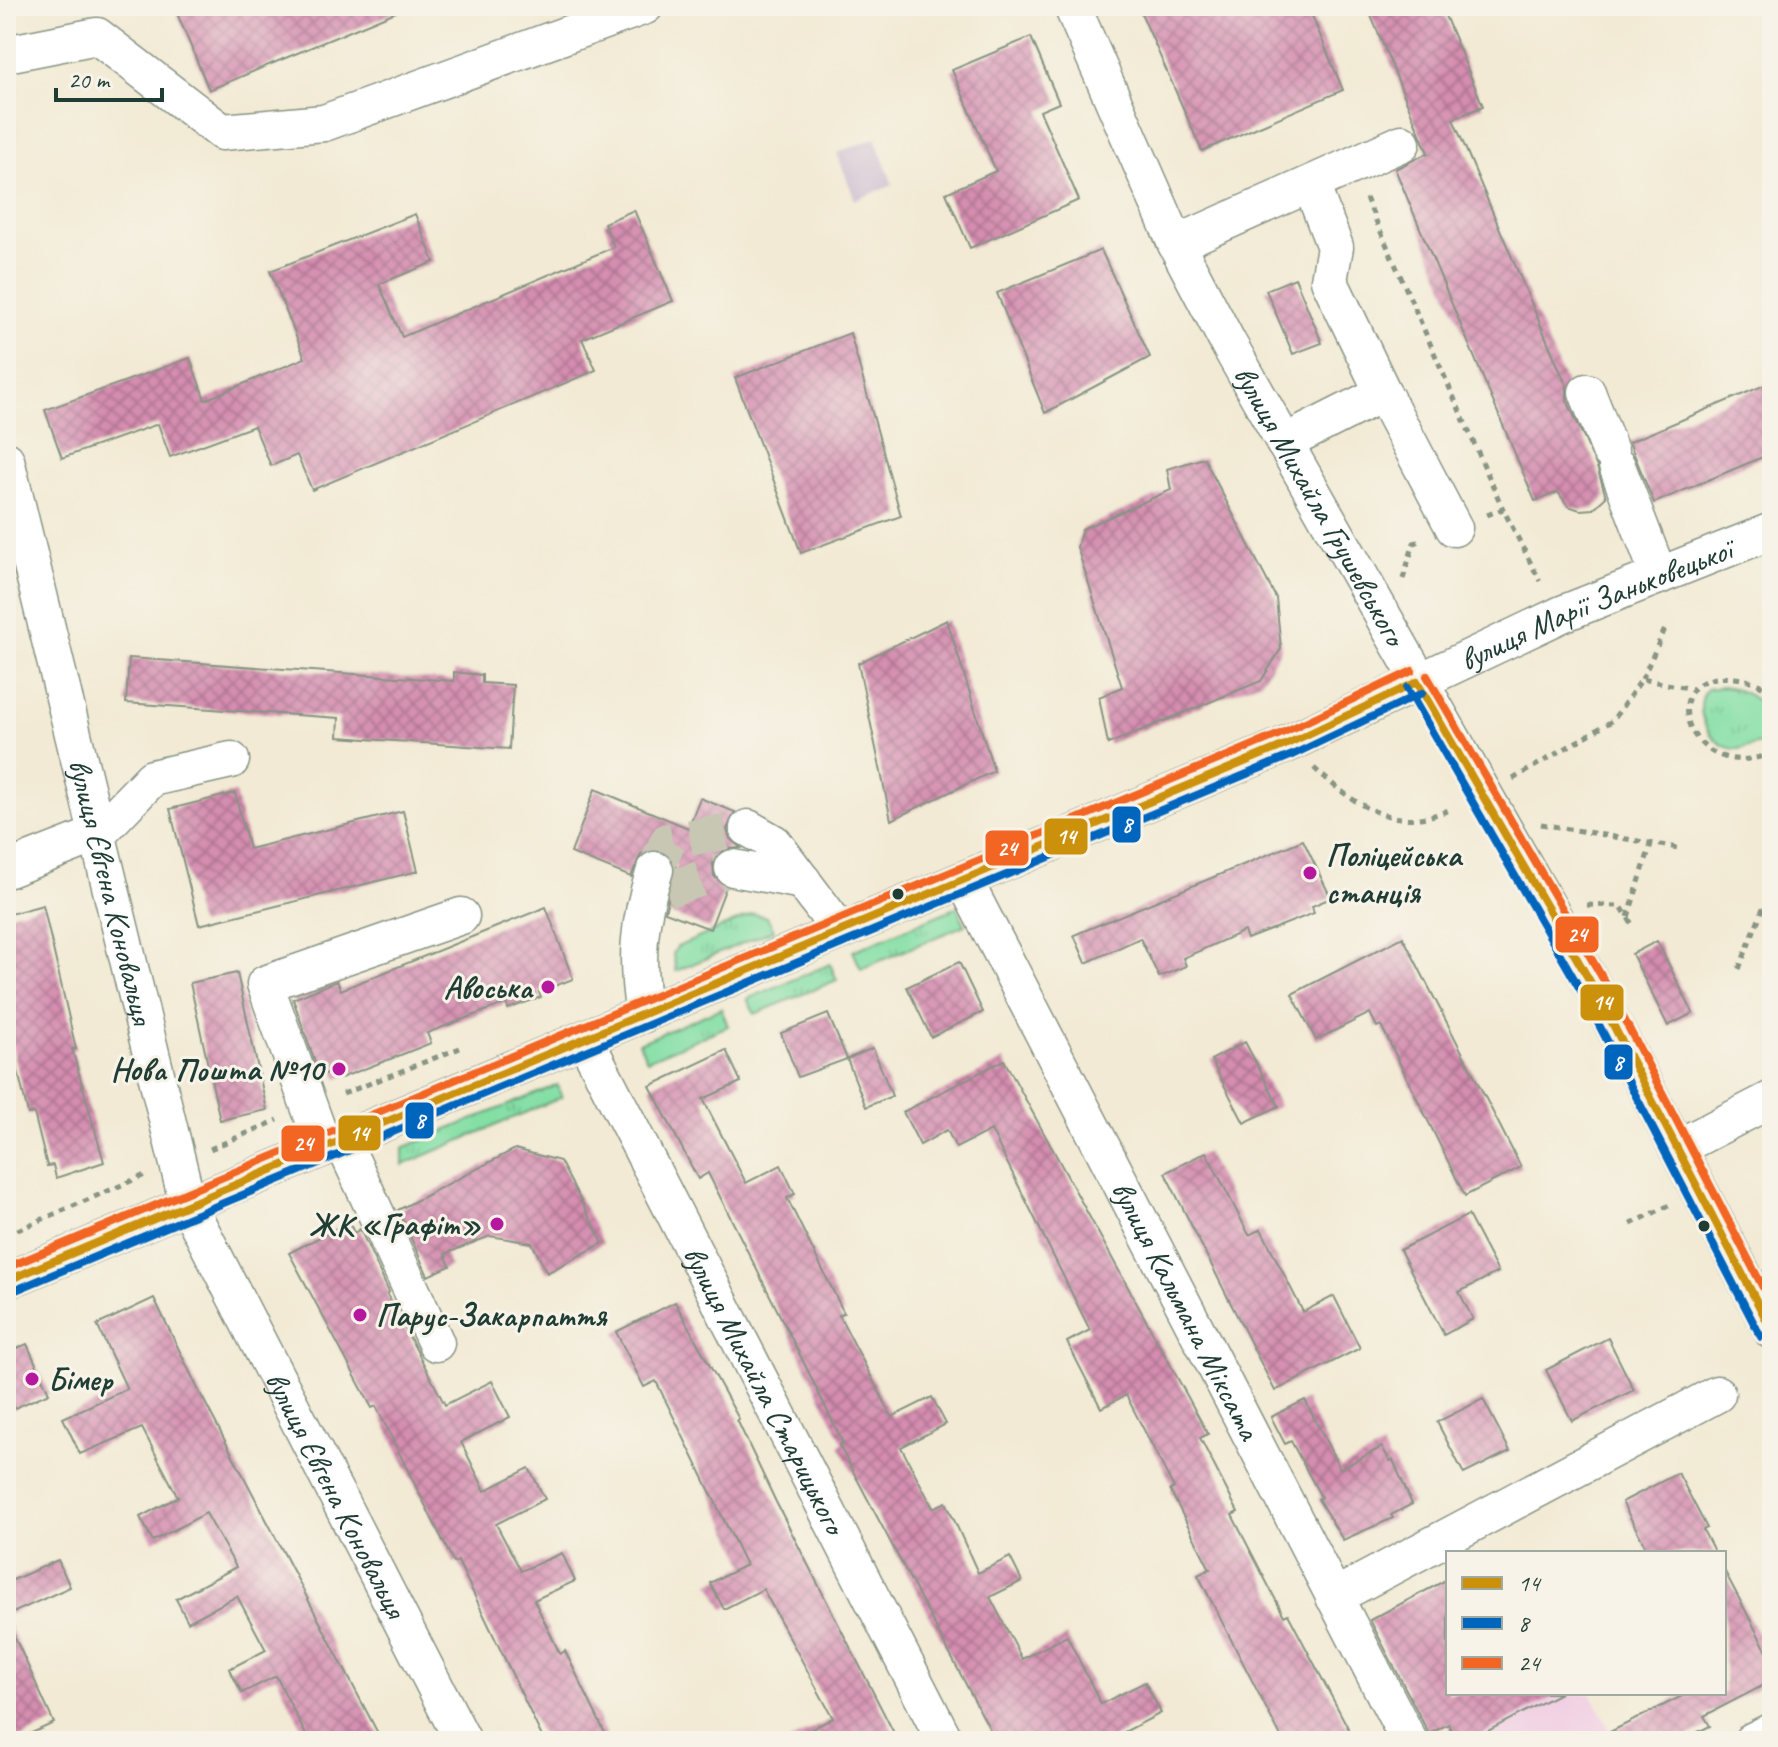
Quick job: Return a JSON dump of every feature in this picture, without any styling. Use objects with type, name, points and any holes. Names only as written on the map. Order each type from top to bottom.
[{"type":"street","points":[[6,54],[95,21],[222,132],[324,123],[645,6]]},
{"type":"street","name":"вулиця Михайла Грушевського","points":[[1072,6],[1176,244],[1417,682],[1595,990],[1772,1331]]},
{"type":"street","points":[[1176,244],[1402,143]]},
{"type":"street","points":[[1311,184],[1335,247],[1329,280],[1383,393],[1454,528]]},
{"type":"street","points":[[1587,392],[1659,576]]},
{"type":"street","points":[[1284,443],[1383,393]]},
{"type":"street","name":"вулиця Євгена Коновальця","points":[[8,477],[188,1205],[463,1741]]},
{"type":"street","name":"вулиця Марії Заньковецької","points":[[6,1281],[1298,740],[1562,614],[1772,531]]},
{"type":"street","points":[[6,870],[98,834],[152,778],[231,760]]},
{"type":"street","points":[[748,828],[774,843],[840,931]]},
{"type":"street","points":[[733,868],[803,881]]},
{"type":"street","points":[[644,1014],[636,966],[640,929],[660,880]]},
{"type":"street","name":"вулиця Кальмана Міксата","points":[[964,880],[1409,1741]]},
{"type":"street","points":[[436,1343],[333,1144],[309,1107],[265,984],[461,916]]},
{"type":"street","name":"вулиця Михайла Старицького","points":[[585,1039],[945,1741]]},
{"type":"street","points":[[1677,1148],[1772,1099]]},
{"type":"street","points":[[1334,1597],[1717,1394]]},
{"type":"street","points":[[1752,1741],[1772,1731]]},
{"type":"path","points":[[1352,165],[1503,509]]},
{"type":"path","points":[[1520,790],[1513,778],[1612,721],[1642,679],[1665,629]]},
{"type":"path","points":[[1772,694],[1752,681],[1713,677],[1693,689],[1685,704],[1687,728],[1696,740],[1719,757],[1734,760],[1772,753]]},
{"type":"path","points":[[1642,679],[1693,689]]},
{"type":"path","points":[[1313,767],[1371,812],[1427,820],[1466,802]]},
{"type":"path","points":[[1533,813],[1548,838]]},
{"type":"path","points":[[1540,824],[1678,848]]},
{"type":"path","points":[[1628,917],[1651,844]]},
{"type":"path","points":[[1739,969],[1772,885]]},
{"type":"path","points":[[1579,892],[1587,905],[1621,906],[1633,926]]},
{"type":"path","points":[[309,1107],[464,1047]]},
{"type":"shaded area","points":[[875,138],[893,185],[855,200],[837,153]]},
{"type":"shaded area","points":[[1446,1580],[1446,1695],[1592,1695],[1616,1741],[1457,1741],[1447,1724],[1429,1734],[1369,1621]]},
{"type":"green space","points":[[1721,687],[1750,696],[1765,710],[1769,719],[1768,742],[1736,749],[1718,742],[1711,735],[1702,717],[1703,697],[1707,689]]},
{"type":"green space","points":[[957,907],[965,925],[861,969],[853,951]]},
{"type":"green space","points":[[753,914],[767,917],[774,930],[676,971],[673,954],[677,947]]},
{"type":"green space","points":[[830,964],[837,980],[755,1014],[747,999]]},
{"type":"green space","points":[[721,1008],[728,1026],[647,1060],[639,1043]]},
{"type":"green space","points":[[557,1085],[562,1097],[403,1165],[403,1148]]},
{"type":"building","points":[[174,6],[410,6],[209,90]]},
{"type":"building","points":[[1138,6],[1308,6],[1343,90],[1202,151]]},
{"type":"building","points":[[1367,6],[1441,6],[1483,106],[1453,119],[1567,387],[1567,400],[1597,467],[1606,497],[1593,509],[1580,510],[1568,506],[1558,492],[1535,501],[1395,169],[1428,153]]},
{"type":"building","points":[[1031,37],[1059,103],[1040,111],[1079,200],[970,248],[946,193],[996,171],[952,70]]},
{"type":"building","points":[[634,210],[673,301],[582,339],[596,370],[312,490],[297,455],[271,466],[254,426],[170,457],[158,424],[62,458],[45,410],[190,358],[205,400],[305,358],[270,271],[415,214],[434,262],[379,284],[402,337],[614,247],[604,223]]},
{"type":"building","points":[[1101,250],[1150,357],[1045,413],[997,293]]},
{"type":"building","points":[[1295,278],[1322,343],[1293,354],[1266,290]]},
{"type":"building","points":[[850,333],[901,516],[801,553],[735,378]]},
{"type":"building","points":[[1772,382],[1772,453],[1654,503],[1629,442]]},
{"type":"building","points":[[1204,458],[1276,598],[1281,649],[1261,681],[1108,744],[1099,697],[1122,687],[1077,547],[1082,529],[1171,490],[1167,469]]},
{"type":"building","points":[[947,620],[994,771],[891,820],[858,663]]},
{"type":"building","points":[[129,658],[454,681],[454,672],[482,675],[482,683],[513,685],[509,749],[338,737],[339,718],[126,703]]},
{"type":"building","points":[[595,789],[688,828],[700,798],[735,812],[727,829],[730,839],[741,848],[725,849],[713,863],[714,876],[726,887],[710,929],[665,912],[676,866],[662,850],[651,849],[641,854],[631,877],[571,853]]},
{"type":"building","points":[[235,793],[249,849],[403,811],[418,871],[199,925],[170,809]]},
{"type":"building","points":[[1303,840],[1331,898],[1312,906],[1314,913],[1247,939],[1244,931],[1183,958],[1186,966],[1159,977],[1140,938],[1086,963],[1074,935]]},
{"type":"building","points":[[43,905],[76,1049],[72,1049],[104,1162],[56,1178],[53,1165],[47,1166],[34,1113],[28,1114],[6,1020],[6,915]]},
{"type":"building","points":[[546,907],[573,979],[539,992],[541,997],[508,1009],[506,1003],[427,1033],[431,1043],[398,1056],[338,1079],[334,1070],[320,1076],[293,999],[337,981],[341,990]]},
{"type":"building","points":[[1403,937],[1521,1167],[1465,1196],[1381,1025],[1377,1027],[1370,1013],[1316,1040],[1292,994]]},
{"type":"building","points":[[1657,941],[1693,1013],[1668,1026],[1632,954]]},
{"type":"building","points":[[959,962],[983,1012],[931,1037],[907,987]]},
{"type":"building","points":[[237,973],[267,1110],[220,1120],[190,983]]},
{"type":"building","points":[[828,1014],[847,1059],[798,1077],[781,1033]]},
{"type":"building","points":[[1245,1042],[1279,1106],[1244,1123],[1211,1060]]},
{"type":"building","points":[[873,1048],[892,1096],[866,1107],[847,1059]]},
{"type":"building","points":[[726,1050],[741,1082],[703,1099],[746,1183],[781,1165],[795,1194],[787,1198],[844,1313],[839,1315],[892,1417],[932,1397],[946,1424],[901,1447],[933,1508],[946,1502],[978,1573],[1010,1557],[1022,1581],[990,1597],[1022,1659],[1067,1636],[1101,1704],[1145,1682],[1161,1713],[1107,1741],[996,1741],[839,1445],[843,1443],[708,1173],[698,1179],[650,1086]]},
{"type":"building","points":[[1004,1060],[1208,1434],[1200,1438],[1238,1512],[1232,1515],[1284,1616],[1288,1614],[1355,1741],[1283,1741],[1198,1575],[1210,1569],[1170,1490],[1174,1488],[1126,1395],[1101,1408],[1067,1342],[1090,1330],[991,1130],[956,1148],[947,1130],[920,1145],[903,1112]]},
{"type":"building","name":"ЖК «Графіт»","points":[[515,1149],[560,1161],[603,1243],[547,1273],[532,1243],[490,1236],[445,1254],[450,1266],[428,1276],[398,1210]]},
{"type":"building","points":[[1206,1152],[1249,1235],[1261,1229],[1303,1312],[1334,1296],[1360,1348],[1275,1391],[1165,1173]]},
{"type":"building","points":[[1468,1215],[1498,1272],[1459,1292],[1473,1319],[1444,1335],[1400,1250]]},
{"type":"building","points":[[349,1222],[354,1233],[360,1229],[389,1292],[387,1294],[445,1405],[492,1381],[510,1417],[461,1442],[485,1491],[529,1468],[545,1499],[496,1524],[521,1571],[562,1553],[575,1581],[534,1600],[560,1654],[565,1651],[609,1741],[544,1741],[458,1561],[454,1563],[376,1406],[372,1408],[289,1253]]},
{"type":"building","points":[[154,1298],[197,1387],[382,1741],[309,1741],[276,1676],[242,1693],[229,1669],[266,1650],[237,1596],[188,1622],[176,1599],[236,1567],[206,1513],[153,1541],[140,1517],[178,1497],[142,1428],[80,1454],[63,1418],[127,1389],[97,1325]]},
{"type":"building","points":[[675,1302],[739,1419],[776,1502],[898,1741],[789,1741],[833,1718],[763,1589],[724,1609],[710,1583],[746,1565],[656,1381],[644,1387],[616,1332]]},
{"type":"building","points":[[1608,1338],[1634,1390],[1572,1421],[1546,1370]]},
{"type":"building","name":"Бімер","points":[[27,1344],[49,1393],[6,1412],[6,1353]]},
{"type":"building","points":[[1483,1399],[1510,1451],[1464,1474],[1437,1422]]},
{"type":"building","points":[[1305,1400],[1340,1469],[1382,1447],[1390,1461],[1393,1460],[1412,1504],[1391,1515],[1393,1518],[1343,1540],[1318,1499],[1321,1497],[1291,1441],[1285,1444],[1271,1417]]},
{"type":"building","points":[[1678,1473],[1707,1528],[1703,1530],[1714,1551],[1648,1551],[1622,1502]]},
{"type":"building","points":[[58,1560],[70,1587],[6,1616],[6,1583]]},
{"type":"building","points":[[1726,1574],[1772,1661],[1772,1681],[1704,1716],[1710,1726],[1680,1741],[1592,1741],[1684,1695],[1726,1695]]},
{"type":"building","points":[[1446,1580],[1446,1695],[1556,1695],[1469,1741],[1457,1741],[1448,1724],[1429,1734],[1370,1620]]},
{"type":"building","points":[[6,1618],[54,1723],[14,1741],[6,1741]]},
{"type":"tunnel","points":[[655,870],[668,841],[748,828]]},
{"type":"tunnel","points":[[666,890],[733,868]]},
{"type":"transit line","name":"24","points":[[6,1268],[1280,734],[1412,671]]},
{"type":"transit line","name":"24","points":[[1427,676],[1606,984],[1772,1305]]},
{"type":"transit line","name":"14","points":[[1417,682],[1595,990],[1772,1331]]},
{"type":"transit line","name":"14","points":[[6,1281],[1285,745],[1417,682]]},
{"type":"transit line","name":"8","points":[[1407,688],[1584,996],[1761,1337]]},
{"type":"transit line","name":"8","points":[[11,1292],[1290,756],[1422,693]]},
{"type":"place","name":"Поліцейська станція","points":[[1310,873]]},
{"type":"place","name":"Авоська","points":[[548,987]]},
{"type":"place","name":"Нова Пошта №10","points":[[339,1069]]},
{"type":"place","name":"ЖК «Графіт»","points":[[497,1224]]},
{"type":"place","name":"Парус-Закарпаття","points":[[360,1315]]},
{"type":"place","name":"Бімер","points":[[32,1379]]}]
